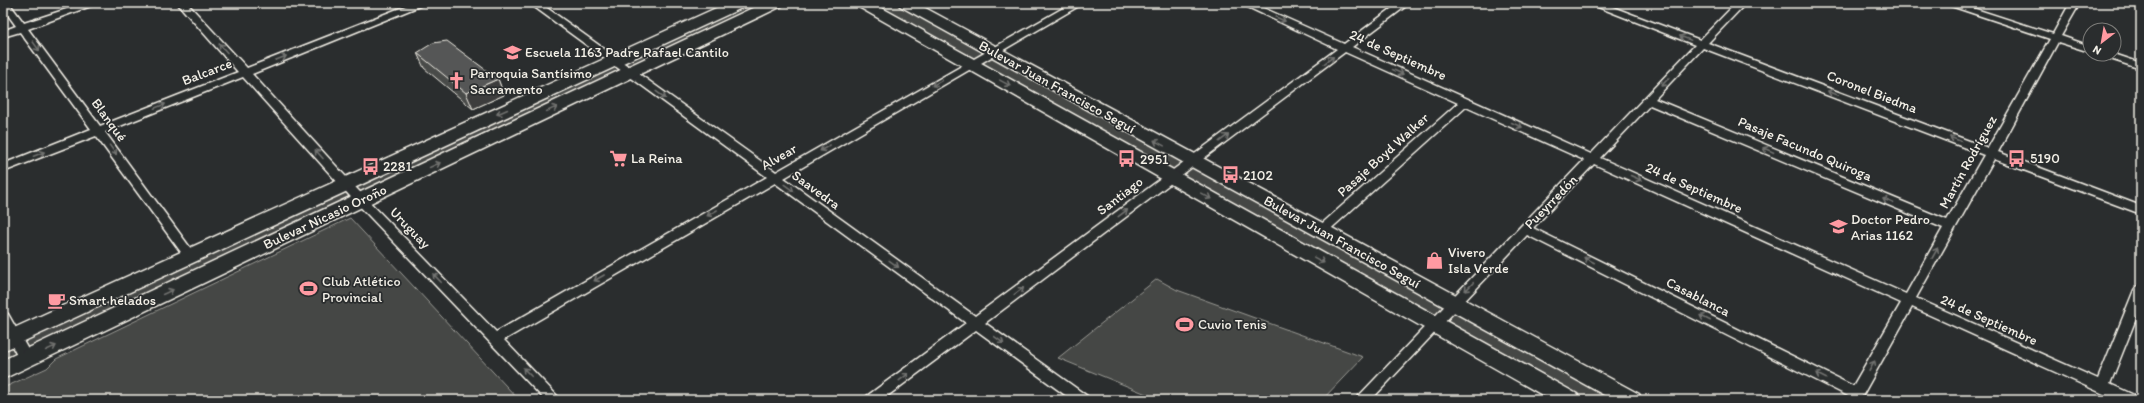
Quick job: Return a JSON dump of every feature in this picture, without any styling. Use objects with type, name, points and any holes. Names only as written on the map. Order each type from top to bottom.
[{"type":"main road","name":"Bulevar Nicasio Oroño","points":[[8,340],[346,183],[614,62],[740,3]]},
{"type":"main road","name":"Bulevar Nicasio Oroño","points":[[3,370],[776,3]]},
{"type":"main road","name":"Bulevar Juan Francisco Seguí","points":[[862,3],[1569,400]]},
{"type":"main road","name":"Bulevar Juan Francisco Seguí","points":[[904,3],[1631,400]]},
{"type":"street","name":"Blanqué","points":[[4,3],[190,256]]},
{"type":"street","points":[[3,34],[94,3]]},
{"type":"street","name":"Uruguay","points":[[182,3],[361,200],[554,400]]},
{"type":"street","name":"Balcarce","points":[[3,168],[422,3]]},
{"type":"street","name":"Saavedra","points":[[534,3],[1082,400]]},
{"type":"street","name":"Alvear","points":[[495,339],[1079,3]]},
{"type":"street","name":"24 de Septiembre","points":[[1244,3],[2131,400]]},
{"type":"street","name":"Santiago","points":[[872,400],[1405,3]]},
{"type":"street","name":"Coronel Biedma","points":[[1593,3],[2141,210]]},
{"type":"street","name":"Pueyrredón","points":[[1362,400],[1741,3]]},
{"type":"street","points":[[1947,3],[2082,46]]},
{"type":"street","name":"Martín Rodríguez","points":[[1855,397],[2075,3]]},
{"type":"street","points":[[2122,60],[2141,66]]},
{"type":"street","name":"Pasaje Facundo Quiroga","points":[[1648,100],[1950,226]]},
{"type":"street","name":"Pasaje Boyd Walker","points":[[1321,231],[1465,102]]},
{"type":"street","name":"Casablanca","points":[[1526,228],[1855,397]]},
{"type":"street","points":[[2102,387],[2141,290]]},
{"type":"street","points":[[3,317],[8,340],[26,359]]},
{"type":"shaded area","points":[[740,3],[776,3],[3,370],[3,343]]},
{"type":"shaded area","points":[[862,3],[905,3],[1631,400],[1569,400]]},
{"type":"shaded area","name":"Club Atlético Provincial","points":[[350,218],[519,400],[3,400],[3,388],[47,368],[56,359]]},
{"type":"shaded area","name":"Cuvio Tenis","points":[[1157,279],[1177,290],[1363,357],[1322,400],[1161,400],[1058,358]]},
{"type":"building","points":[[447,41],[498,79],[466,93],[417,53],[433,43]]},
{"type":"place","name":"Escuela 1163 Padre Rafael Cantilo","points":[[512,52]]},
{"type":"place","name":"Parroquia Santísimo Sacramento","points":[[457,81]]},
{"type":"place","name":"La Reina","points":[[618,158]]},
{"type":"place","name":"5190","points":[[2017,158]]},
{"type":"place","name":"2951","points":[[1127,159]]},
{"type":"place","name":"2281","points":[[370,166]]},
{"type":"place","name":"2102","points":[[1230,175]]},
{"type":"place","name":"Doctor Pedro Arias 1162","points":[[1838,227]]},
{"type":"place","name":"Vivero Isla Verde","points":[[1435,260]]},
{"type":"place","name":"Club Atlético Provincial","points":[[309,289]]},
{"type":"place","name":"Smart helados","points":[[56,300]]},
{"type":"place","name":"Cuvio Tenis","points":[[1185,324]]}]
